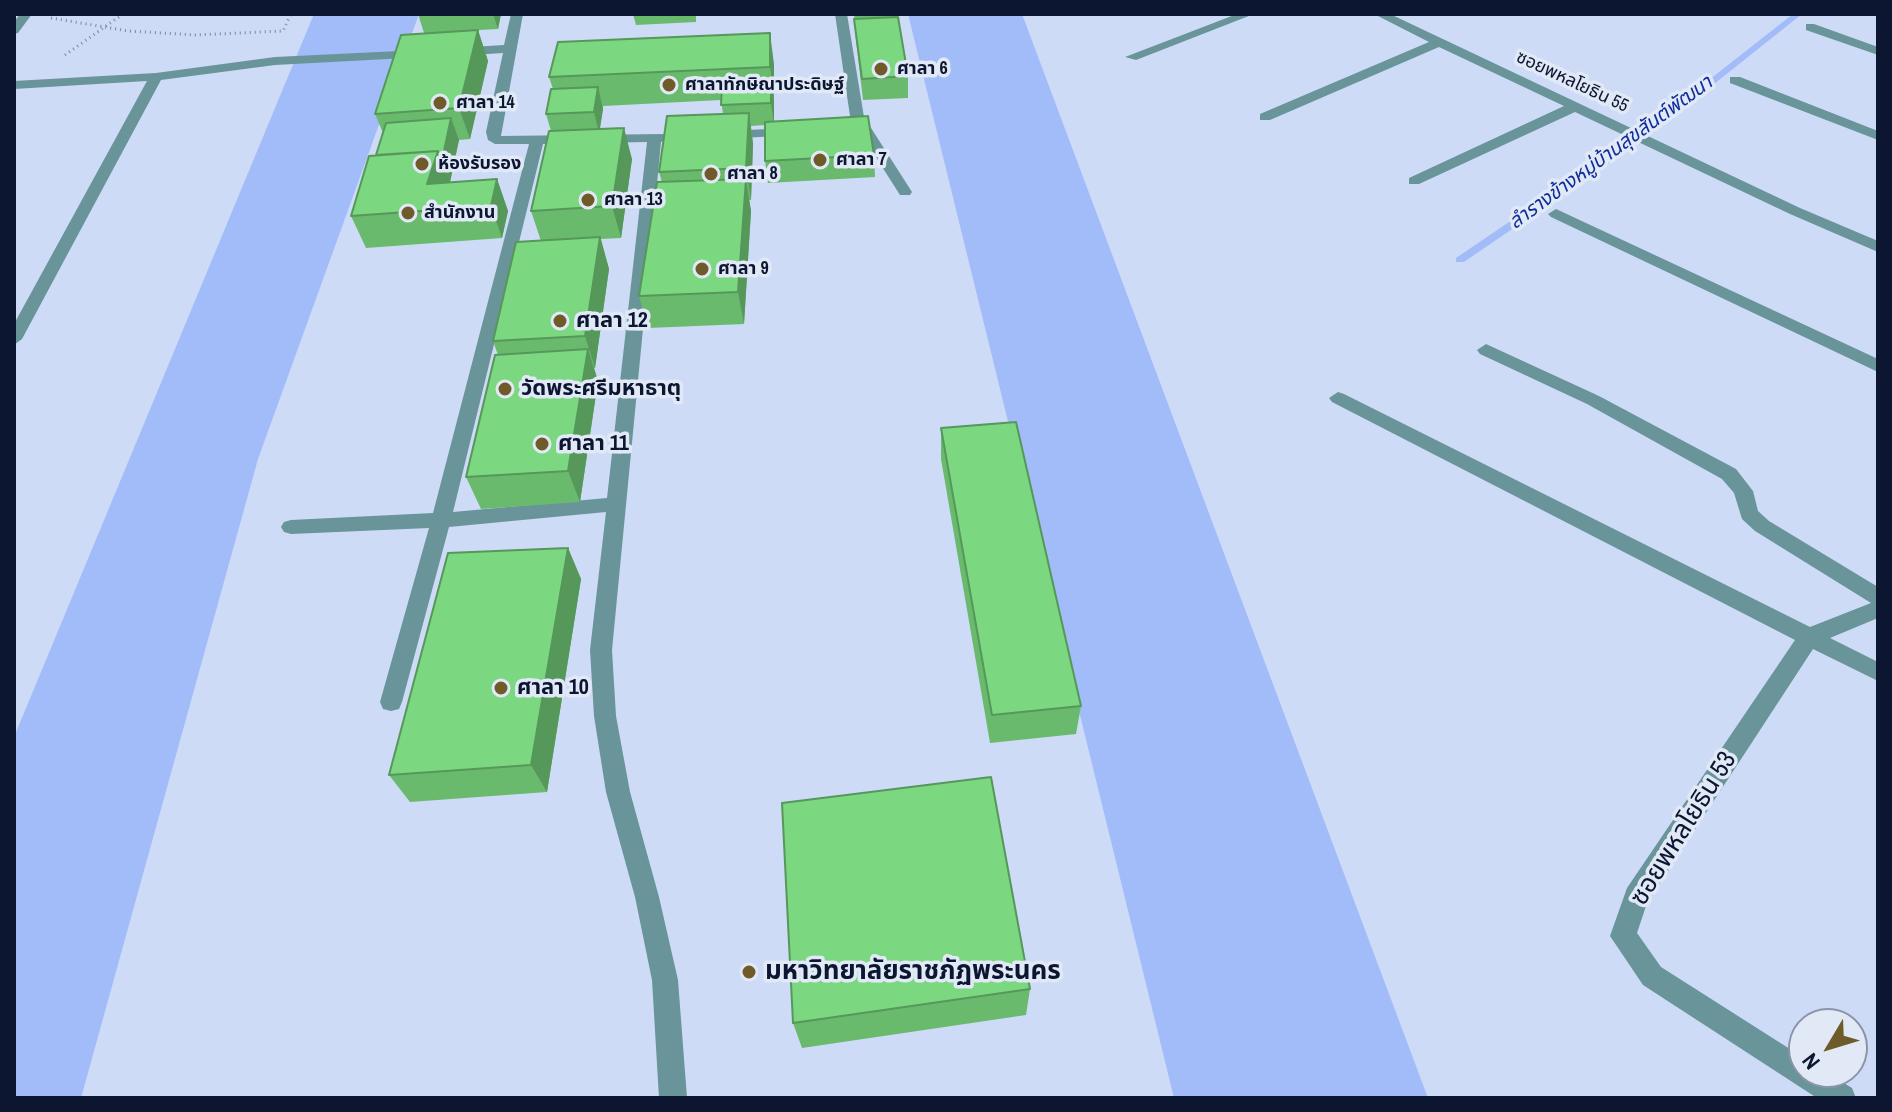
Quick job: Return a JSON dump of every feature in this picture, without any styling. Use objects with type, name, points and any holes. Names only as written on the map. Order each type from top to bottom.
[{"type":"street","points":[[14,30],[26,14]]},
{"type":"street","points":[[517,14],[493,132],[495,140],[686,137]]},
{"type":"street","points":[[841,14],[857,117],[905,192]]},
{"type":"street","points":[[1131,57],[1248,14]]},
{"type":"street","name":"ซอยพหลโยธิน 55","points":[[1380,14],[1795,211],[1878,247]]},
{"type":"street","points":[[1810,27],[1878,51]]},
{"type":"street","points":[[1265,117],[1440,42]]},
{"type":"street","points":[[446,52],[509,49]]},
{"type":"street","points":[[20,85],[156,77],[275,61],[430,53]]},
{"type":"street","points":[[14,339],[156,77]]},
{"type":"street","points":[[1735,80],[1878,136]]},
{"type":"street","points":[[1414,181],[1576,106]]},
{"type":"street","points":[[828,130],[848,126],[857,117]]},
{"type":"street","points":[[717,135],[796,131]]},
{"type":"street","points":[[654,138],[601,650],[605,716],[618,792],[647,897],[665,980],[673,1098]]},
{"type":"street","points":[[391,702],[441,520],[537,141]]},
{"type":"street","points":[[1556,214],[1878,366]]},
{"type":"street","points":[[1486,350],[1593,400],[1709,461],[1729,474],[1743,491],[1749,514],[1762,526],[1878,597]]},
{"type":"street","points":[[1338,398],[1878,672]]},
{"type":"street","points":[[291,527],[441,520],[617,504]]},
{"type":"street","points":[[1809,637],[1878,609]]},
{"type":"street","name":"ซอยพหลโยธิน 53","points":[[1809,637],[1636,897],[1623,936],[1652,976],[1842,1098]]},
{"type":"path","points":[[20,85],[123,14]]},
{"type":"path","points":[[41,16],[104,27],[196,35],[283,31],[291,14]]},
{"type":"water","points":[[314,14],[419,14],[258,459],[81,1098],[14,1098],[14,737]]},
{"type":"water","points":[[908,14],[1022,14],[1428,1098],[1174,1098]]},
{"type":"building","name":"ศาลา 6","points":[[898,17],[908,76],[862,79],[854,19]]},
{"type":"building","points":[[478,30],[459,108],[375,114],[401,35]]},
{"type":"building","points":[[770,33],[770,67],[549,77],[558,42]]},
{"type":"building","points":[[771,79],[771,103],[721,105],[722,82]]},
{"type":"building","points":[[598,87],[594,112],[546,114],[551,89]]},
{"type":"building","points":[[749,113],[746,168],[659,172],[667,116]]},
{"type":"building","points":[[868,116],[874,155],[765,161],[765,122]]},
{"type":"building","points":[[451,118],[442,160],[438,151],[376,155],[386,123]]},
{"type":"building","points":[[624,128],[612,206],[531,211],[549,131]]},
{"type":"building","points":[[438,151],[427,184],[497,179],[491,206],[351,216],[369,156]]},
{"type":"building","name":"ศาลา 9","points":[[746,179],[738,292],[639,296],[657,182]]},
{"type":"building","points":[[600,237],[585,336],[493,341],[516,242]]},
{"type":"building","points":[[588,349],[568,471],[466,477],[495,355]]},
{"type":"building","points":[[1016,422],[1081,706],[992,715],[941,428]]},
{"type":"building","name":"ศาลา 10","points":[[568,548],[531,765],[389,775],[448,553]]},
{"type":"building","points":[[991,777],[1030,989],[793,1023],[782,803]]},
{"type":"waterway","name":"ลำรางข้างหมู่บ้านสุขสันต์พัฒนา","points":[[1460,260],[1652,129],[1798,14]]},
{"type":"place","name":"ศาลา 6","points":[[881,69]]},
{"type":"place","name":"ศาลาทักษิณาประดิษฐ์","points":[[669,85]]},
{"type":"place","name":"ศาลา 14","points":[[440,103]]},
{"type":"place","name":"ศาลา 7","points":[[820,160]]},
{"type":"place","name":"ห้องรับรอง","points":[[422,164]]},
{"type":"place","name":"ศาลา 8","points":[[711,174]]},
{"type":"place","name":"ศาลา 13","points":[[588,200]]},
{"type":"place","name":"สำนักงาน","points":[[408,213]]},
{"type":"place","name":"ศาลา 9","points":[[702,269]]},
{"type":"place","name":"ศาลา 12","points":[[560,321]]},
{"type":"place","name":"วัดพระศรีมหาธาตุ","points":[[505,389]]},
{"type":"place","name":"ศาลา 11","points":[[542,444]]},
{"type":"place","name":"ศาลา 10","points":[[501,688]]},
{"type":"place","name":"มหาวิทยาลัยราชภัฏพระนคร","points":[[749,972]]}]
